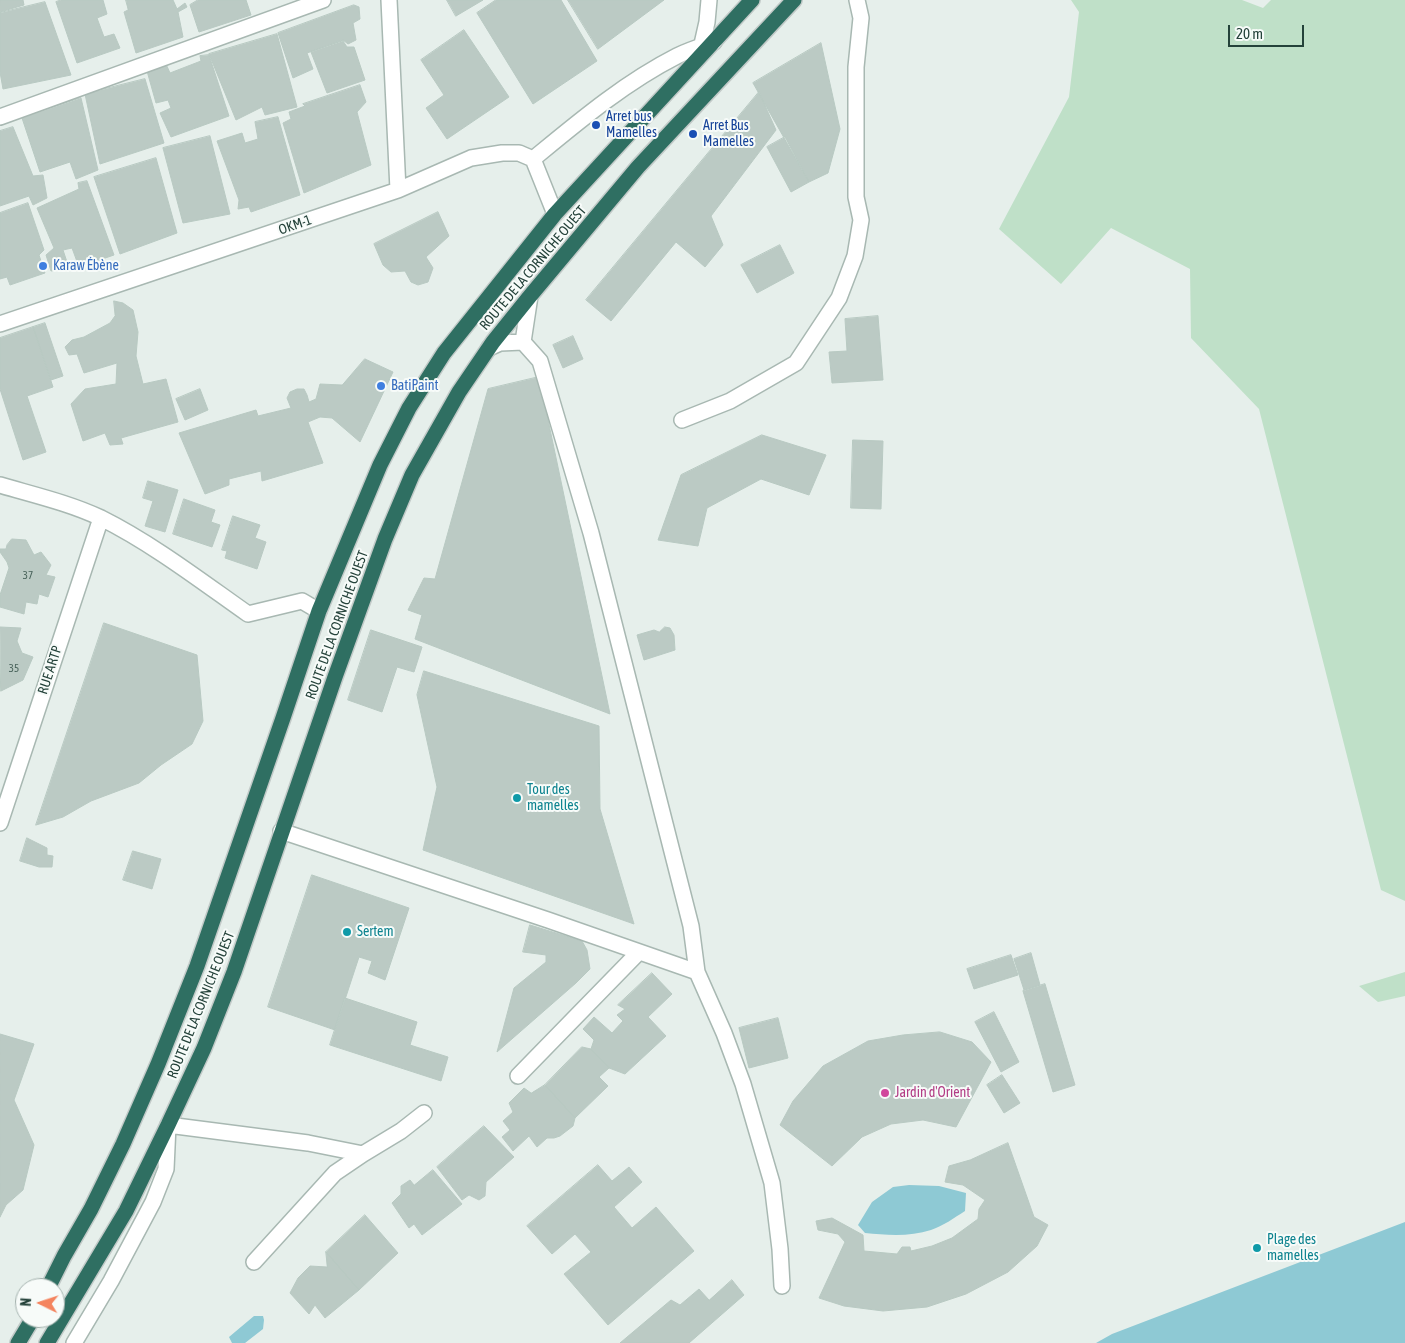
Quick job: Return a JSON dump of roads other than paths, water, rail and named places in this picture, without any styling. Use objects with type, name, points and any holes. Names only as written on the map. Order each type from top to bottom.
[{"type":"highway","name":"ROUTE DE LA CORNICHE OUEST","points":[[53,1278],[103,1185],[158,1064],[197,966],[284,718],[319,611],[380,465],[410,408],[444,353],[555,214],[752,0]]},
{"type":"highway","name":"ROUTE DE LA CORNICHE OUEST","points":[[47,1343],[126,1211],[204,1048],[234,972],[335,677],[385,539],[412,475],[458,392],[489,348],[530,296],[638,167],[794,0]]},
{"type":"highway","points":[[18,1343],[28,1328]]},
{"type":"street","points":[[0,117],[323,0]]},
{"type":"street","points":[[389,0],[398,190]]},
{"type":"street","points":[[555,214],[532,159],[583,118],[634,81],[678,55],[704,50],[709,0]]},
{"type":"street","points":[[682,420],[730,401],[796,363],[839,298],[855,256],[861,220],[856,197],[856,67],[861,18],[857,0]]},
{"type":"street","name":"OKM-1","points":[[0,324],[398,190],[471,158],[502,153],[518,153],[532,159]]},
{"type":"street","points":[[523,342],[530,296]]},
{"type":"street","points":[[489,348],[500,343],[523,342]]},
{"type":"street","points":[[523,342],[540,361],[591,532],[691,926],[697,972],[740,1075],[772,1182],[780,1249],[782,1286]]},
{"type":"street","points":[[0,485],[70,505],[101,518],[143,542],[248,614],[302,601],[319,611]]},
{"type":"street","name":"RUE ARTP","points":[[0,823],[101,518]]},
{"type":"street","points":[[282,831],[697,972]]},
{"type":"street","points":[[518,1076],[638,953]]},
{"type":"street","points":[[254,1262],[335,1173],[401,1131],[424,1113]]},
{"type":"street","points":[[74,1343],[111,1281],[153,1202],[166,1169],[168,1125],[308,1143],[363,1154]]},
{"type":"street","points":[[86,1324],[86,1343]]},
{"type":"water","points":[[909,1185],[939,1186],[966,1193],[965,1211],[940,1226],[915,1234],[865,1233],[858,1225],[872,1202],[893,1187]]},
{"type":"water","points":[[1405,1222],[1405,1343],[1096,1343],[1112,1334]]},
{"type":"water","points":[[254,1316],[263,1316],[263,1329],[245,1343],[232,1343],[229,1337]]},
{"type":"place","name":"Arret bus Mamelles","points":[[596,125]]},
{"type":"place","name":"Arret Bus Mamelles","points":[[693,134]]},
{"type":"place","name":"Karaw Ébène","points":[[43,266]]},
{"type":"place","name":"BatiPaint","points":[[381,386]]},
{"type":"place","name":"Tour des mamelles","points":[[517,798]]},
{"type":"place","name":"Sertem","points":[[347,932]]},
{"type":"place","name":"Jardin d'Orient","points":[[885,1093]]},
{"type":"place","name":"Plage des mamelles","points":[[1257,1248]]}]
